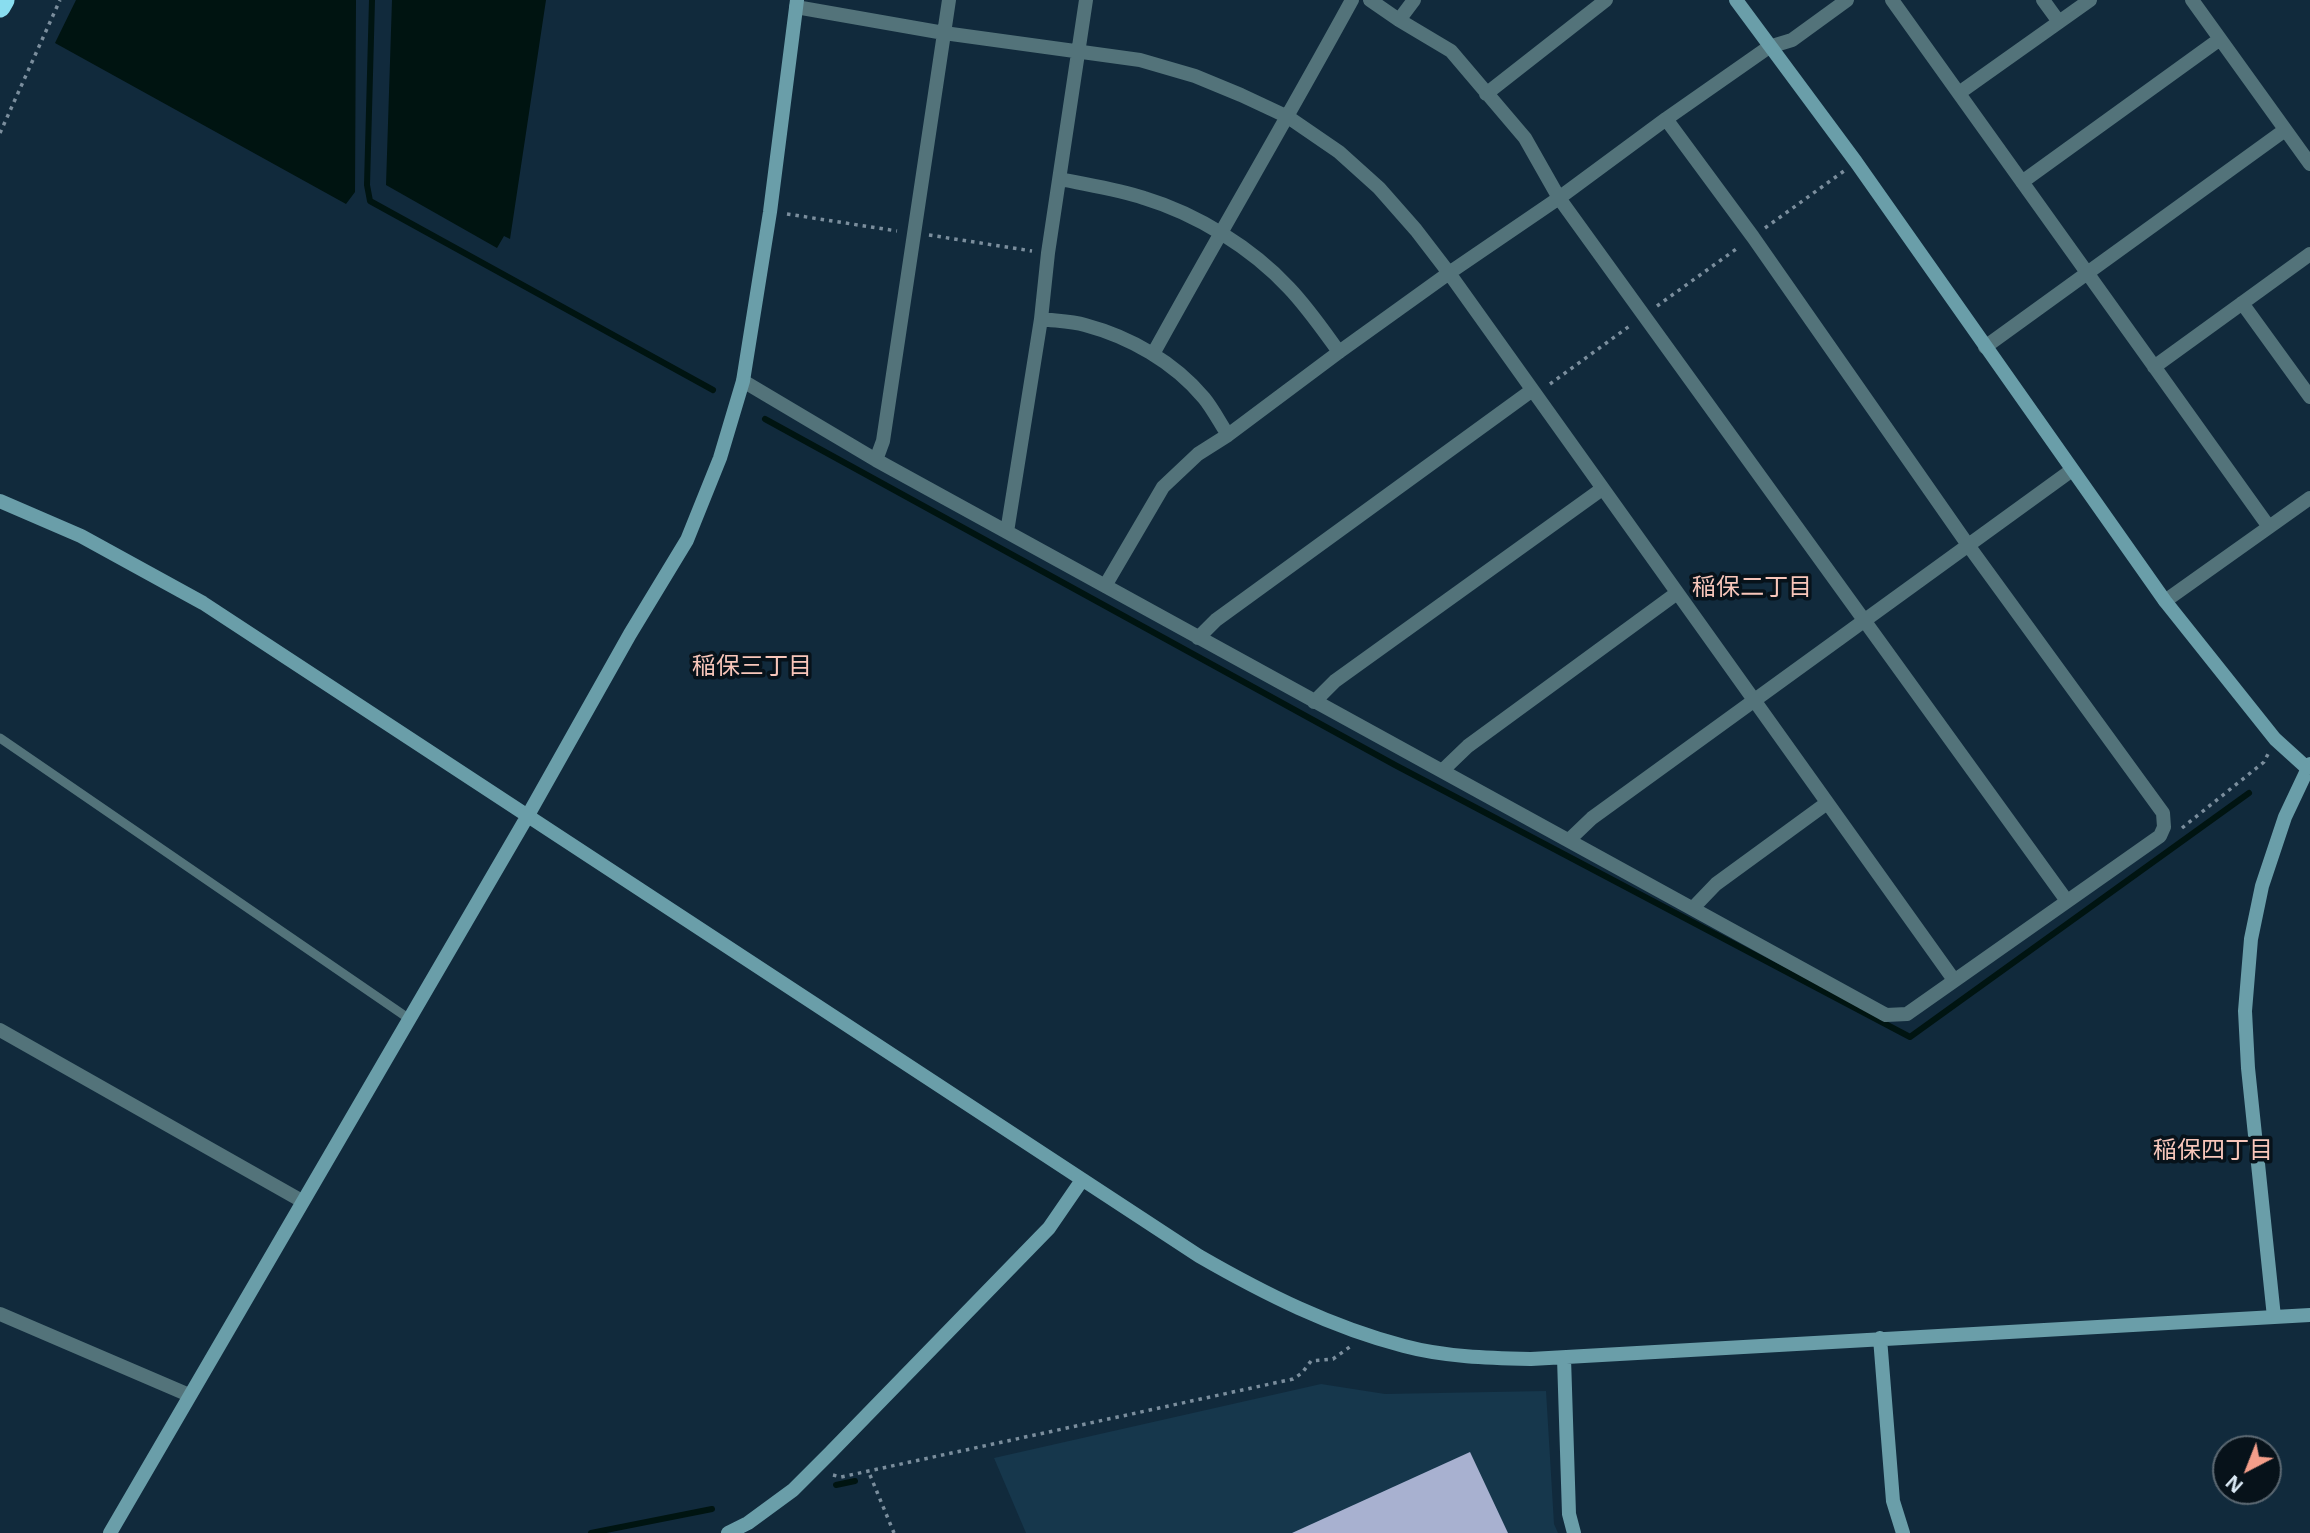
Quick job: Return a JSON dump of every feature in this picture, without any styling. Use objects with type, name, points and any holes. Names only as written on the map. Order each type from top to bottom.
[{"type":"highway","points":[[0,7],[4,0]]},
{"type":"street","points":[[876,460],[883,441],[949,0]]},
{"type":"street","points":[[1007,532],[1041,319],[1086,0]]},
{"type":"street","points":[[1153,354],[1352,0]]},
{"type":"street","points":[[1370,0],[1451,51],[1525,138],[1559,198],[2067,901]]},
{"type":"street","points":[[1399,20],[1414,0]]},
{"type":"street","points":[[1486,94],[1606,0]]},
{"type":"street","points":[[1736,0],[1856,162],[2165,601],[2275,739],[2309,766],[2285,817],[2262,886],[2251,939],[2245,1011],[2248,1068],[2274,1317]]},
{"type":"street","points":[[1105,586],[1163,487],[1198,454],[1666,119],[1769,47],[1792,40],[1847,0]]},
{"type":"street","points":[[1892,0],[2269,527]]},
{"type":"street","points":[[2043,0],[2059,22]]},
{"type":"street","points":[[1959,93],[2090,0]]},
{"type":"street","points":[[2192,0],[2310,164]]},
{"type":"street","points":[[110,1533],[687,540],[720,458],[743,381],[770,212],[796,4],[944,33],[1140,60],[1195,76],[1241,94],[1288,117],[1339,152],[1379,188],[1449,273],[1954,979]]},
{"type":"street","points":[[2022,182],[2220,39]]},
{"type":"street","points":[[743,381],[876,460],[1886,1015],[1907,1014],[2160,836],[2164,827],[2163,813],[1968,545],[1753,237],[1666,119]]},
{"type":"street","points":[[1985,347],[2286,130]]},
{"type":"street","points":[[1060,179],[1144,198],[1219,233],[1254,255],[1288,287],[1339,352]]},
{"type":"street","points":[[2154,367],[2310,254]]},
{"type":"street","points":[[2242,303],[2305,379],[2310,397]]},
{"type":"street","points":[[1041,319],[1084,325],[1153,354],[1180,374],[1205,399],[1228,435]]},
{"type":"street","points":[[1198,638],[1216,620],[1531,391]]},
{"type":"street","points":[[1569,840],[1592,818],[1753,699],[2072,470]]},
{"type":"street","points":[[1314,702],[1335,681],[1602,489]]},
{"type":"street","points":[[2165,601],[2310,498]]},
{"type":"street","points":[[0,501],[81,536],[203,603],[1199,1256],[1248,1284],[1316,1317],[1405,1346],[1441,1353],[1493,1358],[1564,1358],[2310,1315]]},
{"type":"street","points":[[1443,770],[1468,746],[1677,593]]},
{"type":"street","points":[[1693,908],[1716,884],[1826,803]]},
{"type":"street","points":[[0,1030],[302,1200]]},
{"type":"street","points":[[728,1533],[748,1523],[793,1490],[814,1470],[1049,1228],[1082,1180]]},
{"type":"street","points":[[0,1314],[189,1395]]},
{"type":"street","points":[[1880,1338],[1894,1502],[1903,1533]]},
{"type":"street","points":[[1564,1358],[1569,1514],[1574,1533]]},
{"type":"lane","points":[[0,738],[408,1018]]},
{"type":"path","points":[[0,133],[60,0]]},
{"type":"path","points":[[1531,391],[1549,385],[1856,162]]},
{"type":"path","points":[[2164,827],[2181,828],[2264,762],[2275,739]]},
{"type":"path","points":[[814,1470],[841,1477],[1293,1379],[1302,1373],[1311,1361],[1332,1359],[1346,1350],[1352,1345],[1358,1331]]},
{"type":"path","points":[[870,1475],[894,1533]]},
{"type":"shaded area","points":[[76,0],[356,0],[355,192],[346,204],[55,43]]},
{"type":"shaded area","points":[[392,0],[546,0],[510,239],[504,236],[497,248],[386,185]]},
{"type":"shaded area","points":[[1321,1384],[1385,1394],[1546,1391],[1554,1524],[1558,1533],[1026,1533],[994,1458]]},
{"type":"building","points":[[1470,1452],[1508,1533],[1292,1533]]},
{"type":"waterway","points":[[372,0],[367,185],[370,201],[713,390]]},
{"type":"waterway","points":[[765,419],[1395,765],[1910,1037],[2249,793]]},
{"type":"waterway","points":[[836,1485],[855,1481]]},
{"type":"waterway","points":[[591,1533],[712,1509]]},
{"type":"district","name":"稲保二丁目","points":[[1752,588]]},
{"type":"district","name":"稲保三丁目","points":[[752,667]]},
{"type":"district","name":"稲保四丁目","points":[[2213,1151]]}]
